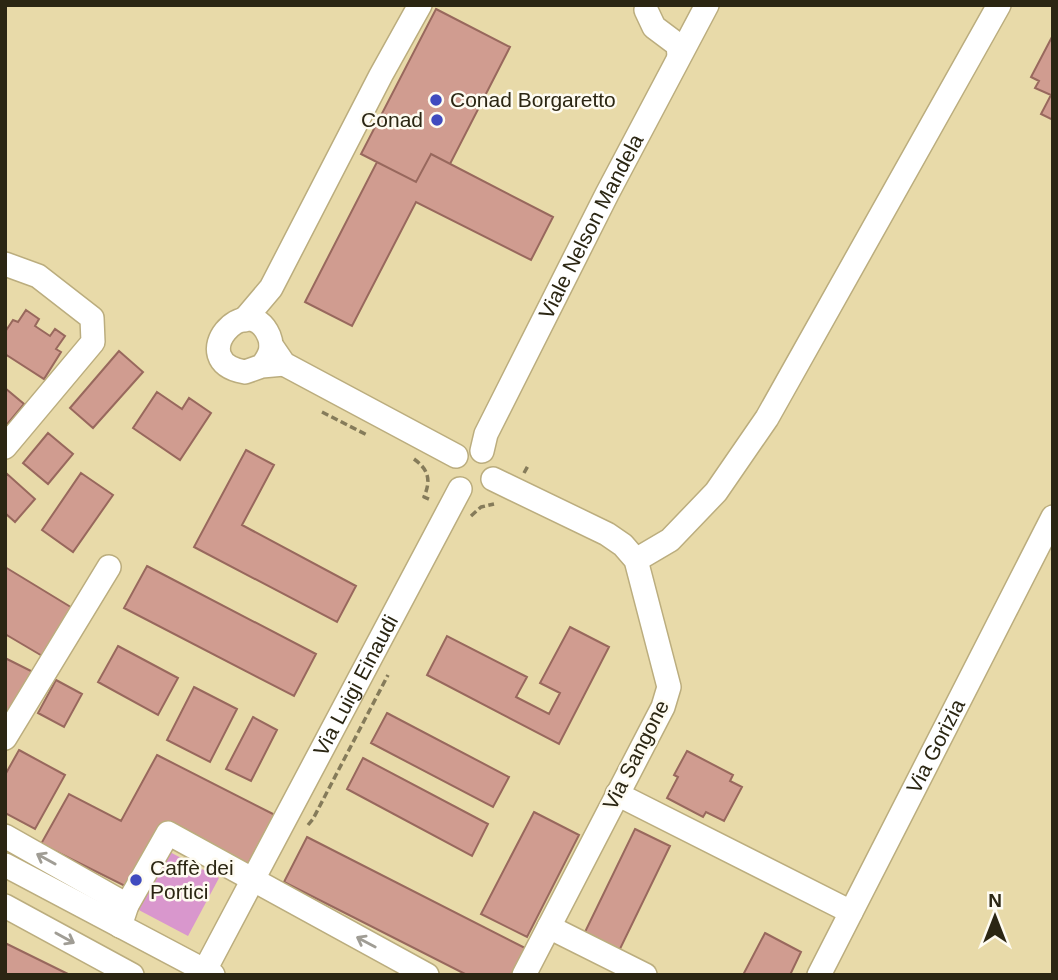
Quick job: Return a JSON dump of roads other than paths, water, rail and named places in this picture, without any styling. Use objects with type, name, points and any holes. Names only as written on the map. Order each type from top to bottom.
[{"type":"street","points":[[244,320],[271,288],[420,5]]},
{"type":"street","name":"Viale Nelson Mandela","points":[[482,451],[486,433],[607,194],[707,5]]},
{"type":"street","points":[[493,479],[607,534],[624,545],[636,560],[670,540],[716,492],[766,418],[999,5]]},
{"type":"street","points":[[646,10],[654,27],[678,45],[679,56]]},
{"type":"street","points":[[5,264],[38,276],[92,318],[93,342],[5,447]]},
{"type":"street","points":[[271,288],[271,351]]},
{"type":"street","points":[[271,351],[245,372],[228,366],[222,359],[219,341],[228,326],[244,320],[253,321],[271,351],[456,456]]},
{"type":"street","points":[[468,449],[482,451],[491,459],[493,479],[485,489],[454,499],[450,470],[456,456],[468,449]]},
{"type":"street","name":"Via Luigi Einaudi","points":[[209,972],[251,881],[454,499]]},
{"type":"street","name":"Via Gorizia","points":[[819,975],[1053,517]]},
{"type":"street","name":"Via Sangone","points":[[524,975],[663,707],[669,687],[666,667],[636,560]]},
{"type":"street","points":[[5,738],[109,567]]},
{"type":"street","points":[[617,794],[851,912]]},
{"type":"street","points":[[123,915],[168,833],[426,975]]},
{"type":"street","points":[[5,836],[209,972]]},
{"type":"street","points":[[5,865],[123,915]]},
{"type":"street","points":[[5,906],[132,975]]},
{"type":"street","points":[[549,927],[645,975]]},
{"type":"place","name":"Conad Borgaretto","points":[[436,100]]},
{"type":"place","name":"Conad","points":[[437,120]]},
{"type":"place","name":"Caffè dei Portici","points":[[136,880]]}]
